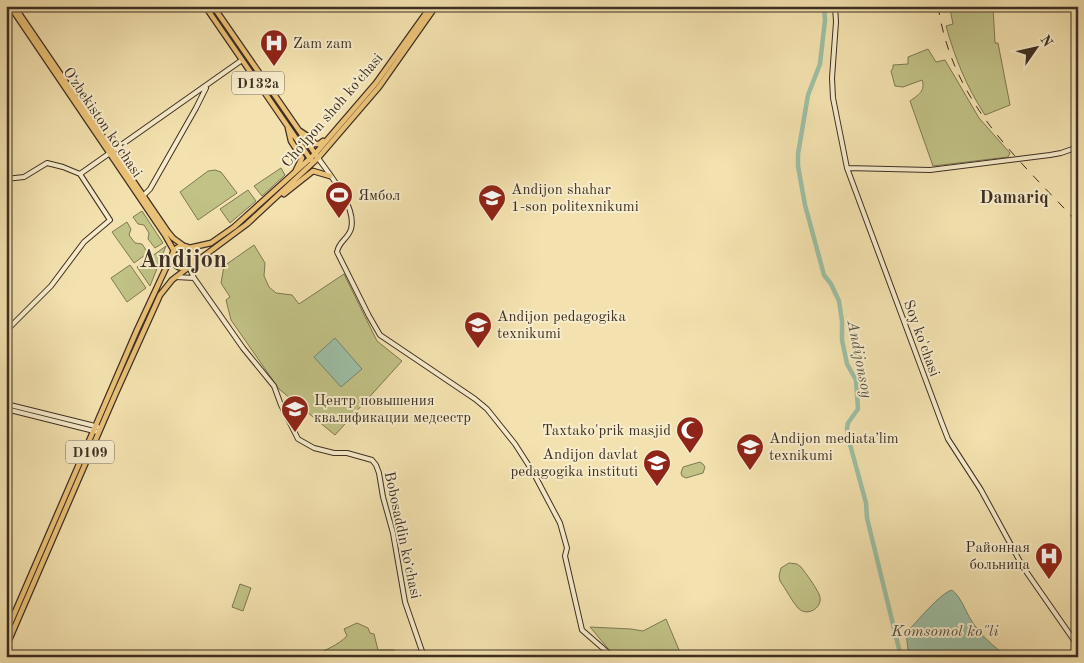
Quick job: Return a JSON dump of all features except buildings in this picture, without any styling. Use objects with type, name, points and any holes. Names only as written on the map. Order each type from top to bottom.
[{"type":"main road","name":"Oʻzbekiston koʻchasi","points":[[10,6],[142,197],[171,236],[187,247]]},
{"type":"main road","name":"Oʻzbekiston koʻchasi","points":[[14,6],[110,153]]},
{"type":"main road","name":"D132a","points":[[206,6],[286,124],[314,158]]},
{"type":"main road","name":"D132a","points":[[213,6],[298,130],[314,158]]},
{"type":"main road","name":"Choʻlpon shoh koʻchasi","points":[[191,265],[249,218],[314,158],[376,83],[431,6]]},
{"type":"main road","name":"Choʻlpon shoh koʻchasi","points":[[187,247],[211,243],[274,200],[379,87],[436,6]]},
{"type":"main road","name":"Soy ko'chasi","points":[[835,6],[833,98],[847,168],[948,439],[981,490],[1023,567],[1078,646]]},
{"type":"main road","points":[[80,174],[242,60]]},
{"type":"main road","points":[[252,74],[257,70]]},
{"type":"main road","points":[[142,197],[150,189],[207,86]]},
{"type":"main road","points":[[286,124],[291,140],[302,158],[290,179]]},
{"type":"main road","points":[[298,130],[309,136],[314,143],[320,144],[332,130],[340,125]]},
{"type":"main road","points":[[847,168],[930,170],[1060,153],[1078,147]]},
{"type":"main road","points":[[314,158],[330,176],[345,198],[352,226],[349,233],[338,245],[337,252],[380,335],[476,399],[487,409],[524,455],[560,523],[567,548],[565,556],[582,630],[613,657]]},
{"type":"main road","points":[[6,178],[20,178],[46,163],[63,167],[80,174],[110,220],[84,242],[51,286],[6,331]]},
{"type":"main road","points":[[274,200],[313,171],[330,176]]},
{"type":"main road","name":"Oʻzbekiston koʻchasi","points":[[142,197],[171,244],[173,253]]},
{"type":"main road","name":"D109","points":[[6,633],[47,545],[173,253],[178,247],[187,247]]},
{"type":"main road","points":[[173,253],[173,262],[179,268],[186,268],[191,265],[194,253],[187,247]]},
{"type":"main road","name":"D109","points":[[143,324],[166,286],[191,265]]},
{"type":"main road","name":"Bobosaddin koʻchasi","points":[[191,265],[194,278],[243,348],[274,386],[298,439],[314,448],[334,453],[347,453],[372,460],[376,464],[380,473],[382,497],[393,533],[405,602],[424,657]]},
{"type":"main road","points":[[176,277],[194,278]]},
{"type":"main road","points":[[6,404],[97,429]]},
{"type":"main road","points":[[6,409],[97,429]]},
{"type":"main road","name":"D109","points":[[6,647],[25,595]]},
{"type":"shaded area","points":[[993,8],[995,43],[998,43],[1010,105],[985,115],[962,72],[946,26],[953,24],[950,9]]},
{"type":"shaded area","points":[[928,49],[936,62],[945,60],[979,118],[1010,153],[1008,157],[933,166],[910,101],[922,90],[922,80],[903,87],[895,86],[891,71],[893,65],[908,64],[908,57]]},
{"type":"shaded area","points":[[281,168],[285,175],[262,196],[254,186]]},
{"type":"shaded area","points":[[215,170],[221,172],[237,193],[198,220],[180,192],[208,171]]},
{"type":"shaded area","points":[[248,190],[256,201],[230,223],[220,209]]},
{"type":"shaded area","points":[[142,211],[163,243],[155,248],[148,239],[149,233],[144,225],[138,224],[133,217]]},
{"type":"shaded area","points":[[127,222],[131,229],[129,235],[135,243],[142,244],[148,253],[134,263],[112,232]]},
{"type":"shaded area","points":[[254,245],[265,263],[264,276],[269,287],[276,293],[292,295],[299,304],[344,274],[377,341],[402,361],[335,435],[279,389],[231,320],[226,300],[230,297],[221,283],[224,266]]},
{"type":"shaded area","points":[[166,246],[150,286],[137,267]]},
{"type":"shaded area","points":[[183,249],[189,252],[192,258],[189,264],[183,267],[177,264],[174,258],[177,252]]},
{"type":"shaded area","points":[[130,265],[146,288],[127,302],[111,278]]},
{"type":"shaded area","points":[[700,462],[705,467],[703,473],[686,478],[682,476],[683,467]]},
{"type":"shaded area","points":[[789,563],[797,564],[801,567],[817,590],[820,603],[814,610],[806,612],[798,608],[780,581],[781,568]]},
{"type":"shaded area","points":[[240,584],[251,588],[243,611],[232,607]]},
{"type":"shaded area","points":[[666,619],[682,657],[615,657],[590,627],[643,631]]},
{"type":"shaded area","points":[[357,623],[368,628],[370,633],[374,634],[378,650],[394,650],[400,657],[315,657],[314,655],[332,647],[347,636],[344,629]]},
{"type":"water","points":[[335,338],[362,369],[341,387],[314,357]]},
{"type":"water","name":"Komsomol ko\"li","points":[[952,590],[979,631],[992,645],[1008,657],[909,657],[906,633],[935,602]]},
{"type":"waterway","name":"Andijonsoy","points":[[824,6],[825,20],[820,64],[808,95],[798,154],[798,166],[805,205],[824,275],[831,284],[839,301],[842,340],[847,364],[856,380],[858,409],[848,423],[848,437],[866,503],[867,518],[901,657]]},
{"type":"railway","points":[[938,6],[946,41],[957,72],[972,100],[1010,150],[1078,223]]},
{"type":"place","name":"Zam zam","points":[[274,67]]},
{"type":"place","name":"Ямбол","points":[[339,219]]},
{"type":"place","name":"Andijon shahar 1-son politexnikumi","points":[[492,222]]},
{"type":"place","name":"Andijon pedagogika texnikumi","points":[[478,349]]},
{"type":"place","name":"Центр повышения квалификации медсестр","points":[[295,433]]},
{"type":"place","name":"Taxtako'prik masjid","points":[[690,454]]},
{"type":"place","name":"Andijon mediataʼlim texnikumi","points":[[750,471]]},
{"type":"place","name":"Andijon davlat pedagogika instituti","points":[[657,487]]},
{"type":"place","name":"Районная больница","points":[[1049,580]]},
{"type":"district","name":"Damariq","points":[[1014,197]]},
{"type":"district","name":"Andijon","points":[[183,258]]}]
